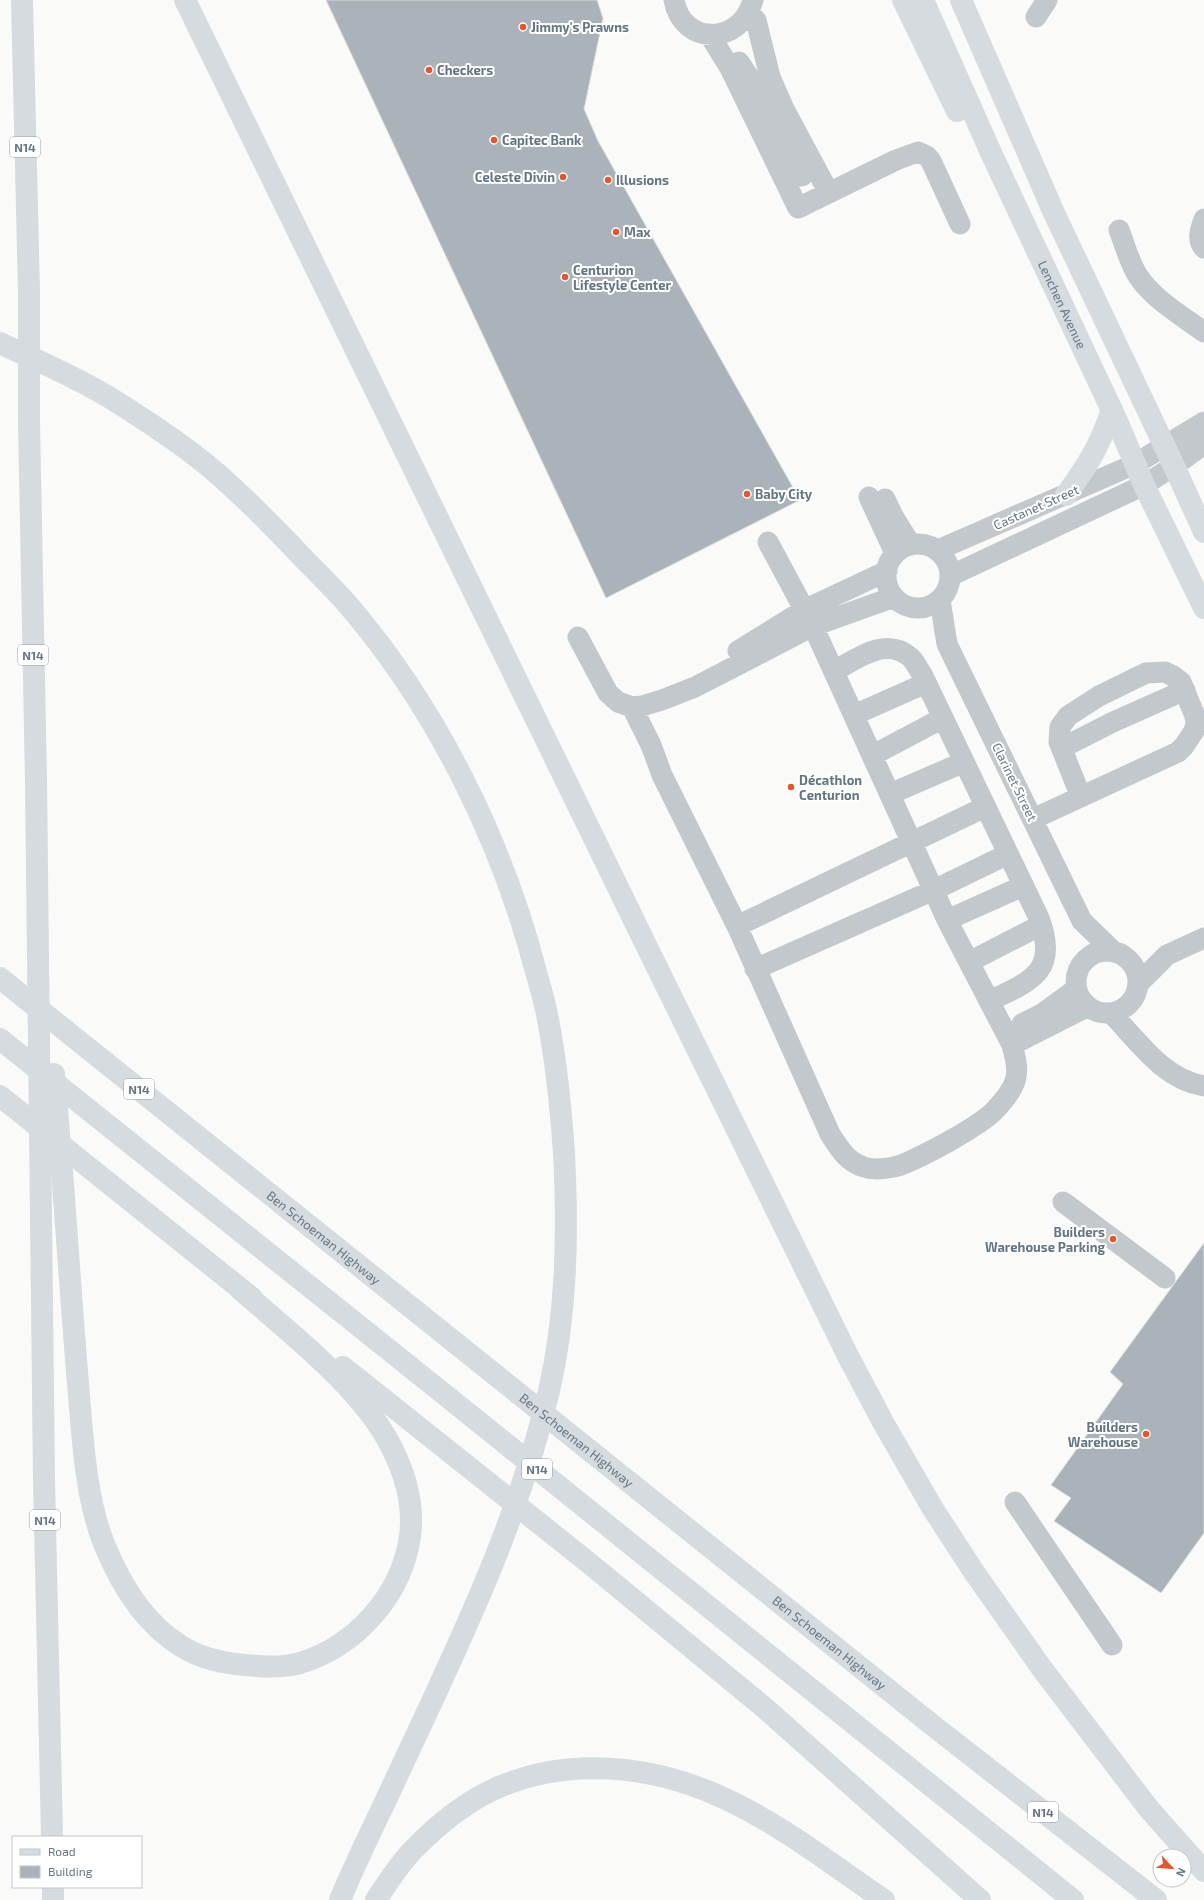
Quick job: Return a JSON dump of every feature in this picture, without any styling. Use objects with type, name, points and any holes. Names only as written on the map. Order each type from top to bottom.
[{"type":"main road","name":"N14","points":[[22,0],[29,294],[29,421],[38,950],[40,1203],[52,1836]]},
{"type":"main road","points":[[185,0],[644,942],[848,1356],[884,1424],[933,1509],[974,1572],[1043,1670],[1149,1809],[1204,1871]]},
{"type":"main road","points":[[903,0],[962,121],[992,156]]},
{"type":"main road","name":"Lenchen Avenue","points":[[923,0],[992,156],[1112,410],[1144,485],[1204,608]]},
{"type":"main road","points":[[961,0],[1054,213],[1165,446],[1204,532]]},
{"type":"main road","points":[[0,343],[104,394],[162,433],[223,479],[284,538],[350,607],[399,672],[468,788],[500,862],[527,936],[549,1021],[561,1105],[566,1196],[566,1259],[561,1322],[548,1396],[519,1498],[499,1553],[458,1647],[340,1900]]},
{"type":"main road","points":[[1066,495],[1092,459],[1099,446],[1112,410]]},
{"type":"main road","points":[[38,950],[51,1044],[86,1469],[94,1510],[103,1543],[115,1569],[129,1593],[146,1616],[165,1635],[183,1648],[224,1663],[252,1666],[278,1666],[298,1663],[323,1654],[348,1640],[366,1624],[392,1587],[405,1559],[410,1534],[409,1505],[406,1482],[392,1447],[373,1417],[348,1387],[241,1290]]},
{"type":"main road","points":[[0,965],[83,1044]]},
{"type":"main road","name":"Ben Schoeman Highway","points":[[0,978],[913,1709],[1156,1900]]},
{"type":"main road","name":"N14","points":[[0,1039],[475,1418],[1073,1900]]},
{"type":"main road","points":[[0,1096],[241,1290],[323,1351],[595,1568],[766,1709],[980,1900]]},
{"type":"main road","points":[[376,1900],[411,1852],[443,1822],[469,1803],[498,1787],[530,1776],[564,1770],[603,1768],[636,1771],[677,1780],[719,1796],[794,1838],[884,1900]]},
{"type":"main road","points":[[53,1888],[53,1900]]},
{"type":"street","points":[[674,0],[677,11],[682,20],[699,32],[728,47],[733,52],[761,95],[802,176]]},
{"type":"street","points":[[712,38],[734,30],[754,9]]},
{"type":"street","points":[[754,9],[756,71],[761,95]]},
{"type":"street","points":[[754,9],[770,77],[784,109],[828,193]]},
{"type":"street","points":[[712,38],[730,68],[798,208],[896,160],[918,152],[927,156],[932,161],[960,224]]},
{"type":"street","points":[[1204,219],[1199,234],[1200,244],[1204,248]]},
{"type":"street","points":[[1119,230],[1133,267],[1145,285],[1159,299],[1204,332]]},
{"type":"street","name":"Castanet Street","points":[[938,550],[1135,464],[1204,422]]},
{"type":"street","name":"Castanet Street","points":[[950,576],[1144,485],[1174,466],[1204,444]]},
{"type":"street","points":[[578,637],[608,693],[618,702],[632,707],[642,706],[662,700],[695,687],[809,618],[898,556],[917,544],[928,545],[938,550],[947,562],[950,576],[946,593],[933,605],[922,608],[912,608],[902,604],[894,597],[888,588],[898,556],[893,516],[875,494]]},
{"type":"street","points":[[632,707],[651,745],[662,775],[737,926],[830,1134],[848,1159],[865,1168],[873,1169],[904,1164],[956,1137],[991,1113],[1007,1096],[1015,1081],[1017,1066],[1009,1039],[948,920],[809,618],[768,542]]},
{"type":"street","points":[[809,618],[894,597]]},
{"type":"street","name":"Clarinet Street","points":[[940,600],[947,644],[1082,921],[1085,960]]},
{"type":"street","name":"Clarinet Street","points":[[912,608],[947,644]]},
{"type":"street","points":[[834,671],[876,649],[887,648],[900,651],[910,657],[926,682],[1042,926],[1046,937],[1046,949],[1042,965],[1034,977],[1024,985],[989,1001]]},
{"type":"street","points":[[1033,819],[1178,752],[1194,731],[1196,724],[1195,716],[1181,682],[1173,676],[1156,671],[1146,673],[1099,696],[1068,716],[1062,722],[1058,733],[1080,797]]},
{"type":"street","points":[[854,715],[926,682]]},
{"type":"street","points":[[1062,748],[1113,722],[1185,690]]},
{"type":"street","points":[[873,755],[943,718]]},
{"type":"street","points":[[890,794],[964,762]]},
{"type":"street","points":[[737,926],[985,806]]},
{"type":"street","points":[[755,969],[934,890],[1008,854]]},
{"type":"street","points":[[948,920],[1023,886]]},
{"type":"street","name":"Clarinet Street","points":[[1082,921],[1118,953],[1130,960],[1136,969],[1136,991],[1141,1044]]},
{"type":"street","points":[[969,962],[1042,926]]},
{"type":"street","points":[[1167,955],[1102,951],[1093,954],[1085,960],[1079,969],[1076,979],[1076,989],[1081,999],[1088,1007],[1097,1012],[1111,1013],[1126,1007],[1136,991],[1167,955],[1204,938]]},
{"type":"street","points":[[1009,1039],[1076,989]]},
{"type":"street","points":[[1009,1039],[1088,1007]]},
{"type":"street","points":[[1111,1013],[1163,1069],[1170,1074],[1195,1085],[1204,1086]]},
{"type":"street","points":[[1064,1202],[1165,1278]]},
{"type":"street","points":[[1015,1502],[1112,1645]]},
{"type":"building","name":"Centurion Lifestyle Center","points":[[326,0],[597,0],[603,18],[584,109],[598,141],[800,500],[606,598]]},
{"type":"building","name":"Builders Warehouse","points":[[1204,1243],[1204,1533],[1161,1593],[1054,1521],[1071,1498],[1051,1485],[1123,1384],[1110,1372]]},
{"type":"place","name":"Jimmy's Prawns","points":[[523,27]]},
{"type":"place","name":"Checkers","points":[[429,70]]},
{"type":"place","name":"Capitec Bank","points":[[494,140]]},
{"type":"place","name":"Celeste Divin","points":[[563,177]]},
{"type":"place","name":"Illusions","points":[[608,180]]},
{"type":"place","name":"Max","points":[[616,232]]},
{"type":"place","name":"Centurion Lifestyle Center","points":[[565,277]]},
{"type":"place","name":"Baby City","points":[[747,494]]},
{"type":"place","name":"Décathlon Centurion","points":[[791,787]]},
{"type":"place","name":"Builders Warehouse Parking","points":[[1113,1239]]},
{"type":"place","name":"Builders Warehouse","points":[[1146,1434]]}]
